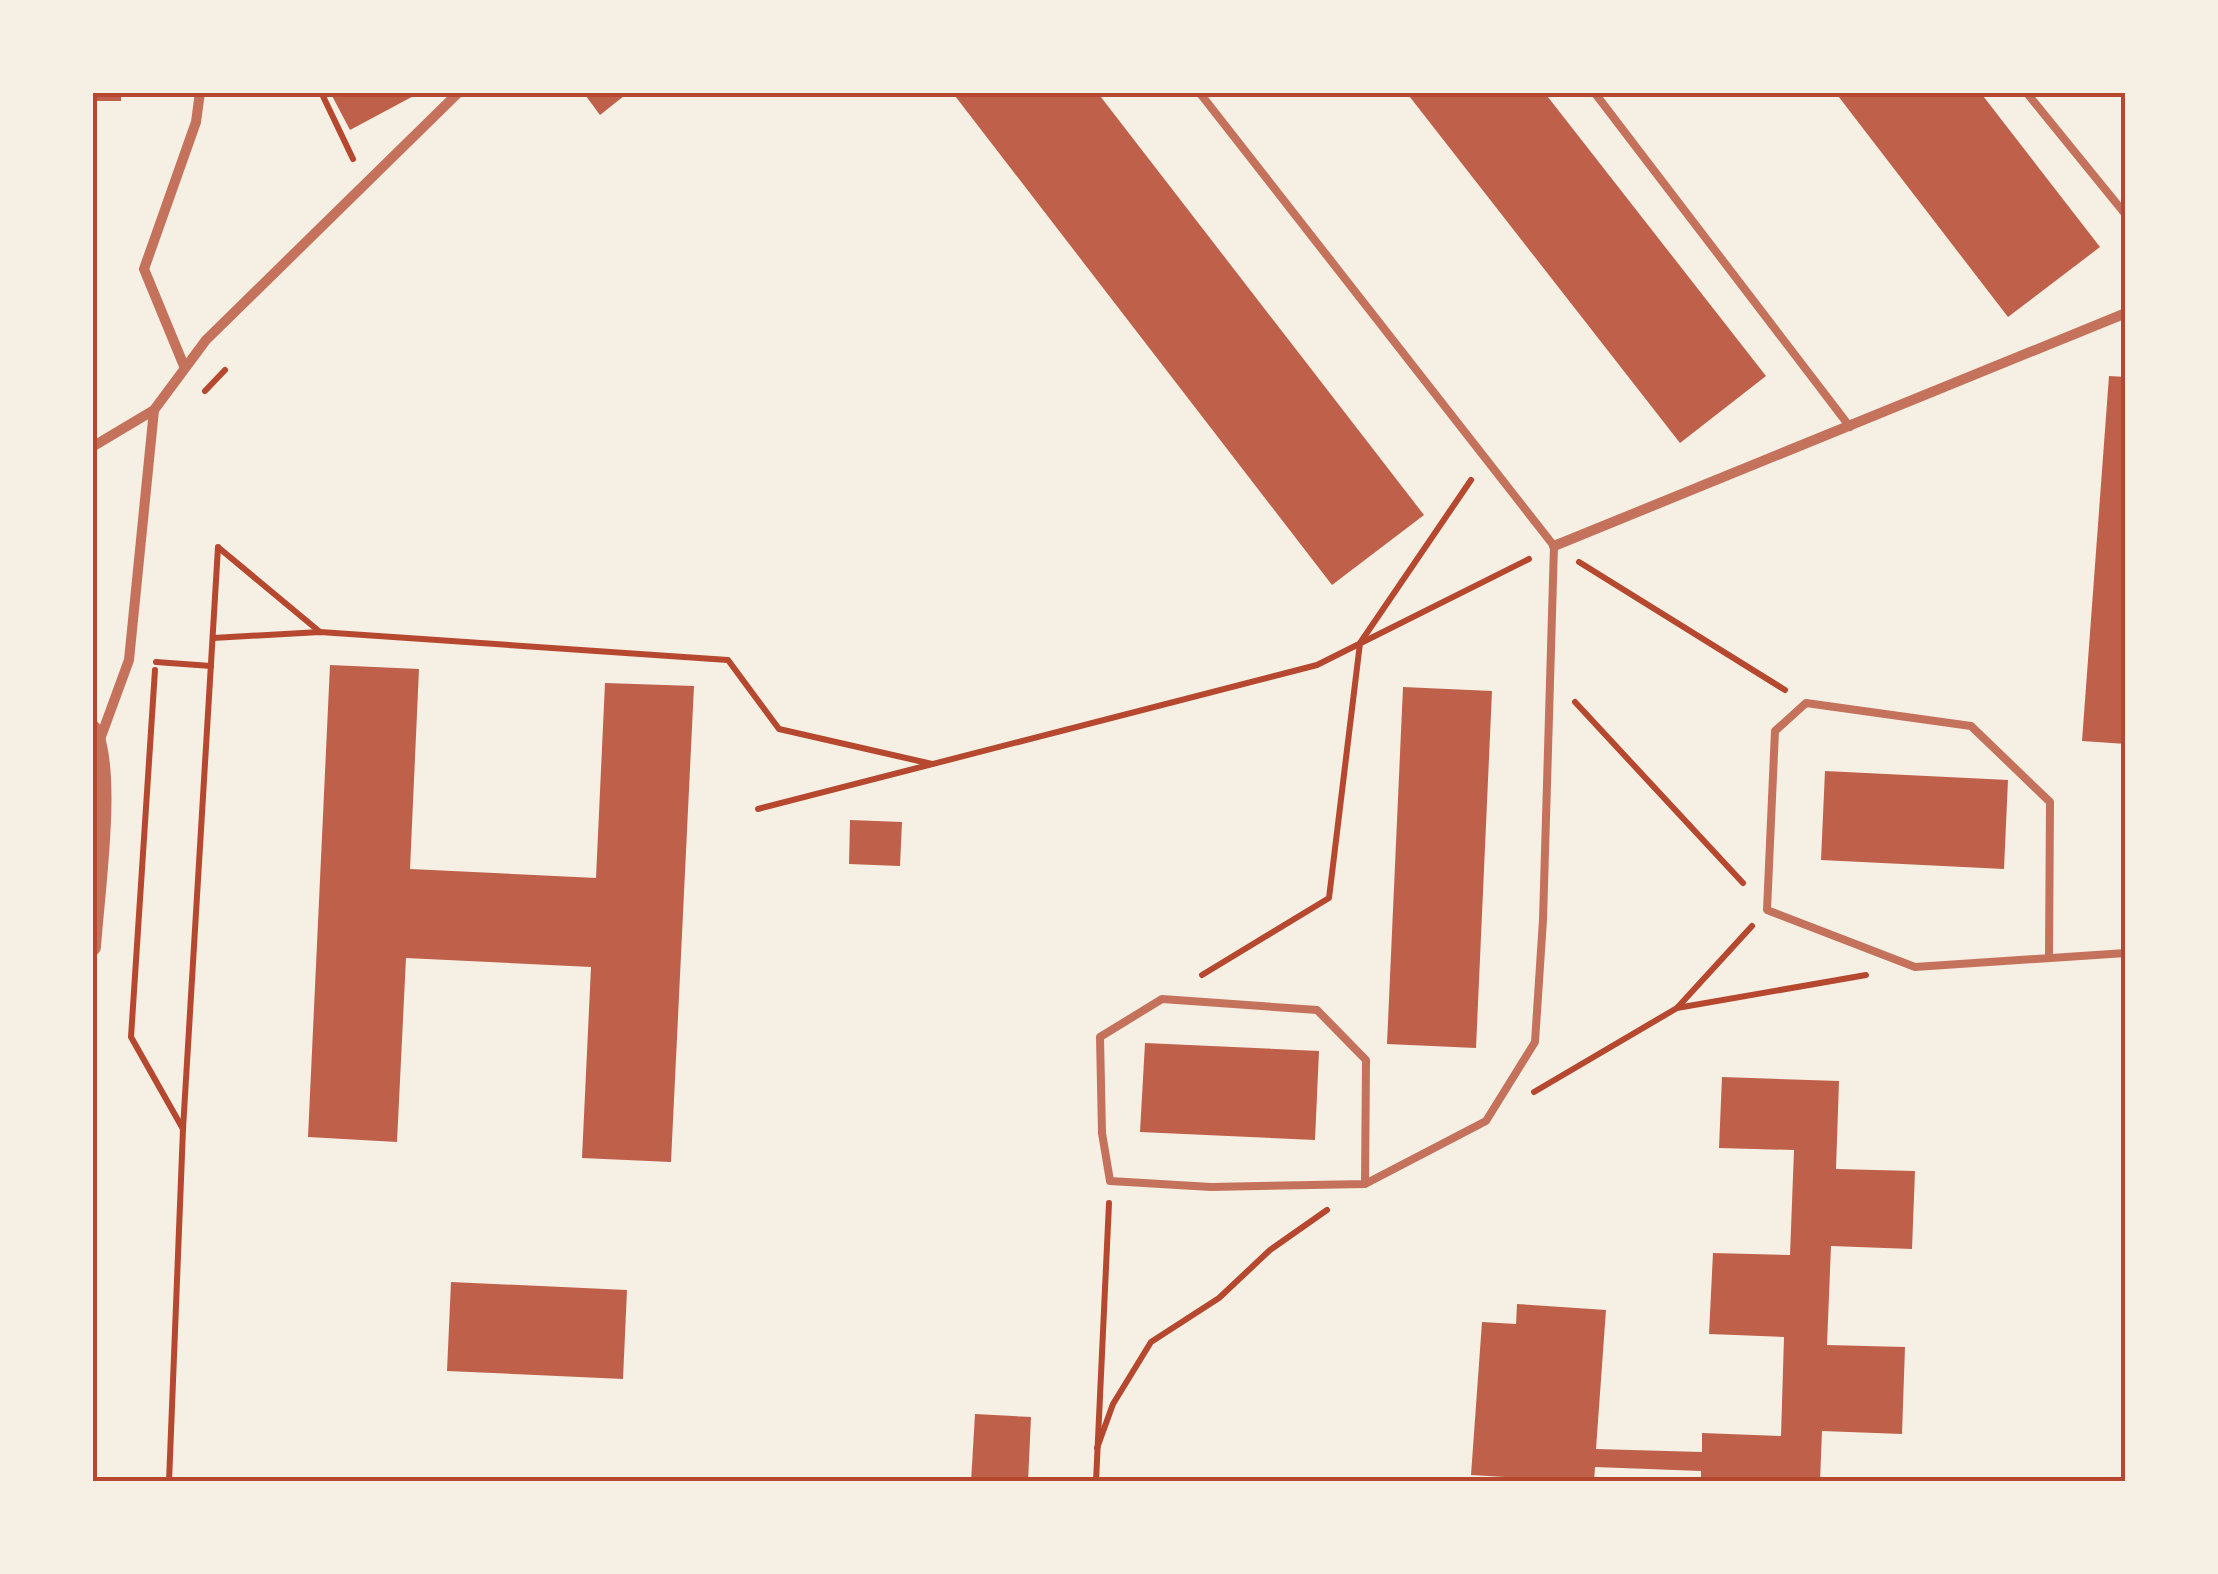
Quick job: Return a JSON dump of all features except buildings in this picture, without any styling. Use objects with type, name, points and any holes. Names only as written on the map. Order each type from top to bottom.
[{"type":"street","points":[[184,366],[144,269],[196,122],[200,92]]},
{"type":"street","points":[[92,447],[154,410],[184,366],[459,92]]},
{"type":"street","points":[[1554,546],[2126,313]]},
{"type":"street","points":[[92,947],[102,780],[96,736],[128,660],[154,410]]},
{"type":"lane","points":[[1199,92],[1554,546],[1535,1042],[1486,1121],[1365,1184],[1211,1187],[1110,1181],[1102,1134],[1100,1037],[1162,1000],[1317,1010],[1366,1060],[1365,1184]]},
{"type":"lane","points":[[1594,92],[1850,427]]},
{"type":"lane","points":[[2026,92],[2126,215]]},
{"type":"lane","points":[[2049,956],[2050,802],[1971,726],[1806,704],[1775,731],[1767,910],[1915,967],[2126,953]]},
{"type":"path","points":[[321,92],[356,164]]},
{"type":"path","points":[[201,395],[225,370]]},
{"type":"path","points":[[1162,1000],[1329,898],[1360,643],[1485,458]]},
{"type":"path","points":[[758,809],[1317,665],[1554,546],[1806,704]]},
{"type":"path","points":[[169,1482],[183,1129],[218,547],[320,632]]},
{"type":"path","points":[[213,638],[320,632],[728,660],[778,729],[933,764]]},
{"type":"path","points":[[157,643],[131,1037],[183,1129]]},
{"type":"path","points":[[156,662],[211,666]]},
{"type":"path","points":[[1486,1121],[1677,1008],[1767,910],[1550,675]]},
{"type":"path","points":[[1677,1008],[1915,967]]},
{"type":"path","points":[[1096,1482],[1110,1181]]},
{"type":"path","points":[[1097,1448],[1112,1404],[1151,1342],[1219,1298],[1270,1250],[1365,1184]]}]
